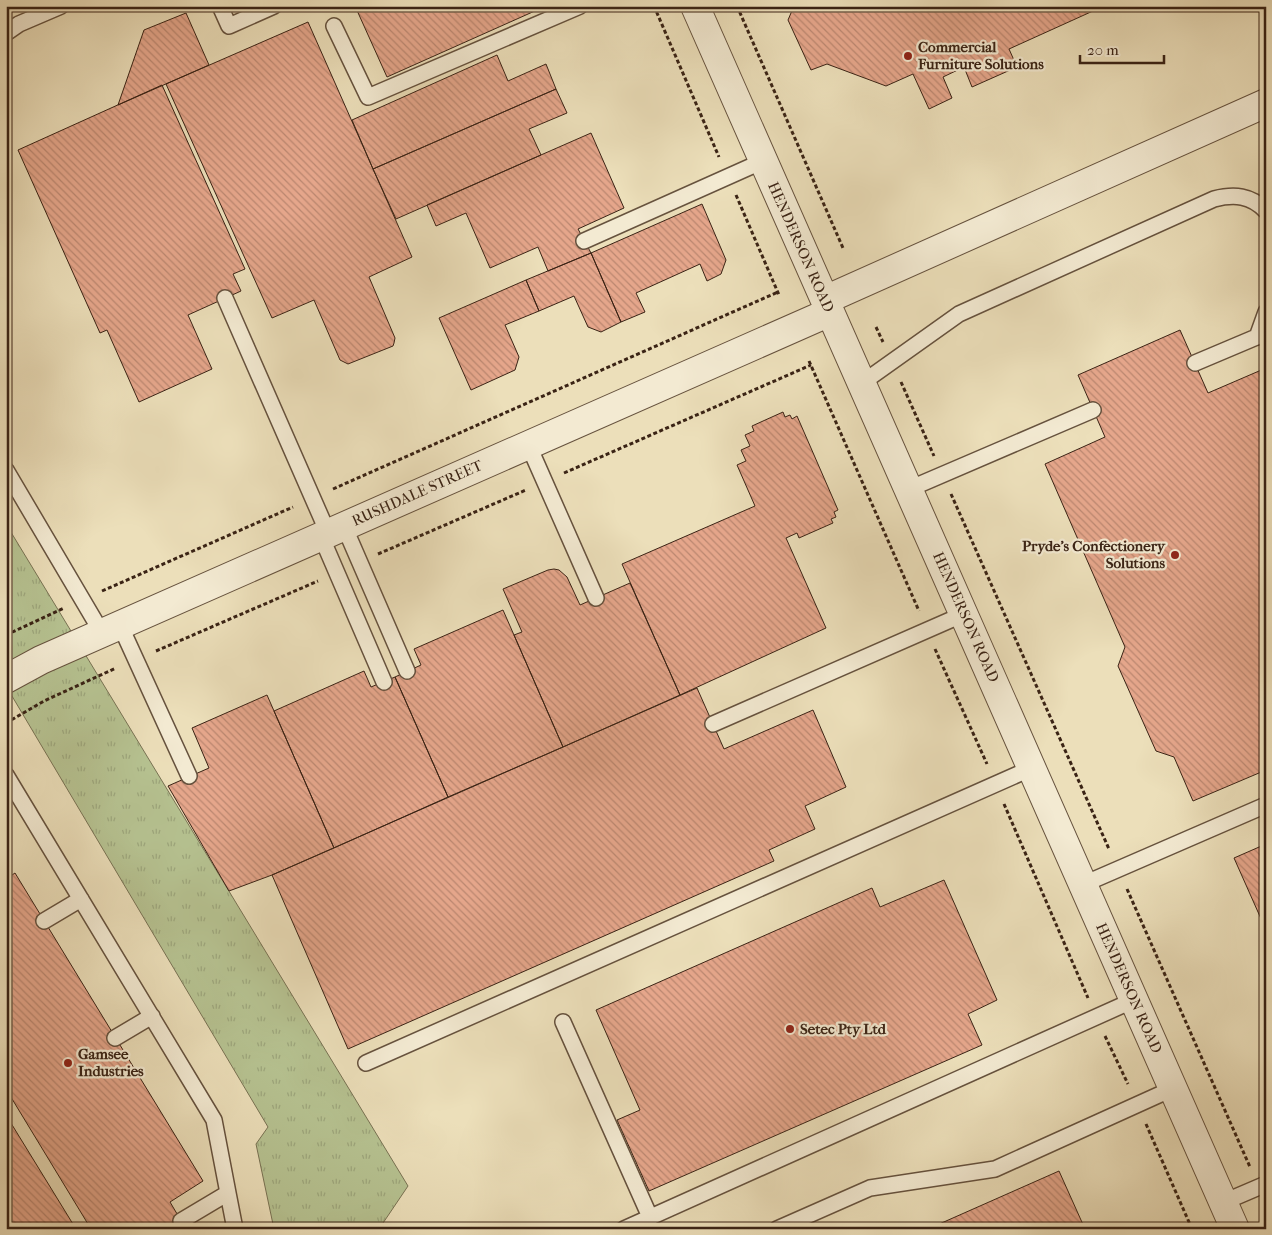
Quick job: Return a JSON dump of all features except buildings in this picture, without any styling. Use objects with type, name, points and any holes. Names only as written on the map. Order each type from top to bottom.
[{"type":"street","name":"HENDERSON ROAD","points":[[695,6],[1235,1229]]},
{"type":"street","name":"RUSHDALE STREET","points":[[6,679],[41,660],[528,444],[1266,103]]},
{"type":"lane","points":[[6,33],[19,24],[61,6]]},
{"type":"lane","points":[[220,6],[229,26],[274,6]]},
{"type":"lane","points":[[334,26],[368,97],[580,6]]},
{"type":"lane","points":[[584,242],[763,161]]},
{"type":"lane","points":[[862,383],[959,314],[1214,199],[1226,196],[1244,197],[1259,204],[1266,211]]},
{"type":"lane","points":[[225,298],[313,498],[331,532],[359,562],[407,671]]},
{"type":"lane","points":[[1195,363],[1261,335],[1266,312]]},
{"type":"lane","points":[[909,489],[1093,410]]},
{"type":"lane","points":[[528,444],[596,598]]},
{"type":"lane","points":[[6,470],[83,600],[111,629],[136,660],[189,776]]},
{"type":"lane","points":[[331,532],[336,572],[384,682]]},
{"type":"lane","points":[[713,724],[964,614]]},
{"type":"lane","points":[[366,1063],[1032,768]]},
{"type":"lane","points":[[6,775],[214,1120],[235,1229]]},
{"type":"lane","points":[[1084,884],[1266,805]]},
{"type":"lane","points":[[44,921],[81,899]]},
{"type":"lane","points":[[624,1229],[1134,1000]]},
{"type":"lane","points":[[115,1038],[152,1016]]},
{"type":"lane","points":[[563,1022],[650,1217]]},
{"type":"lane","points":[[777,1229],[870,1188],[995,1169],[1174,1088]]},
{"type":"lane","points":[[1224,1202],[1262,1185]]},
{"type":"lane","points":[[182,1221],[228,1193]]},
{"type":"path","points":[[6,634],[778,293],[654,6]]},
{"type":"path","points":[[737,6],[843,248]]},
{"type":"path","points":[[876,327],[1118,870],[1262,1185]]},
{"type":"path","points":[[359,562],[811,366]]},
{"type":"path","points":[[6,723],[44,701],[336,572]]},
{"type":"green space","points":[[6,524],[408,1186],[379,1229],[274,1229],[256,1144],[268,1127],[6,686]]},
{"type":"place","name":"Commercial Furniture Solutions","points":[[908,56]]},
{"type":"place","name":"Pryde's Confectionery Solutions","points":[[1175,555]]},
{"type":"place","name":"Setec Pty Ltd","points":[[790,1029]]},
{"type":"place","name":"Gamsee Industries","points":[[68,1063]]}]
